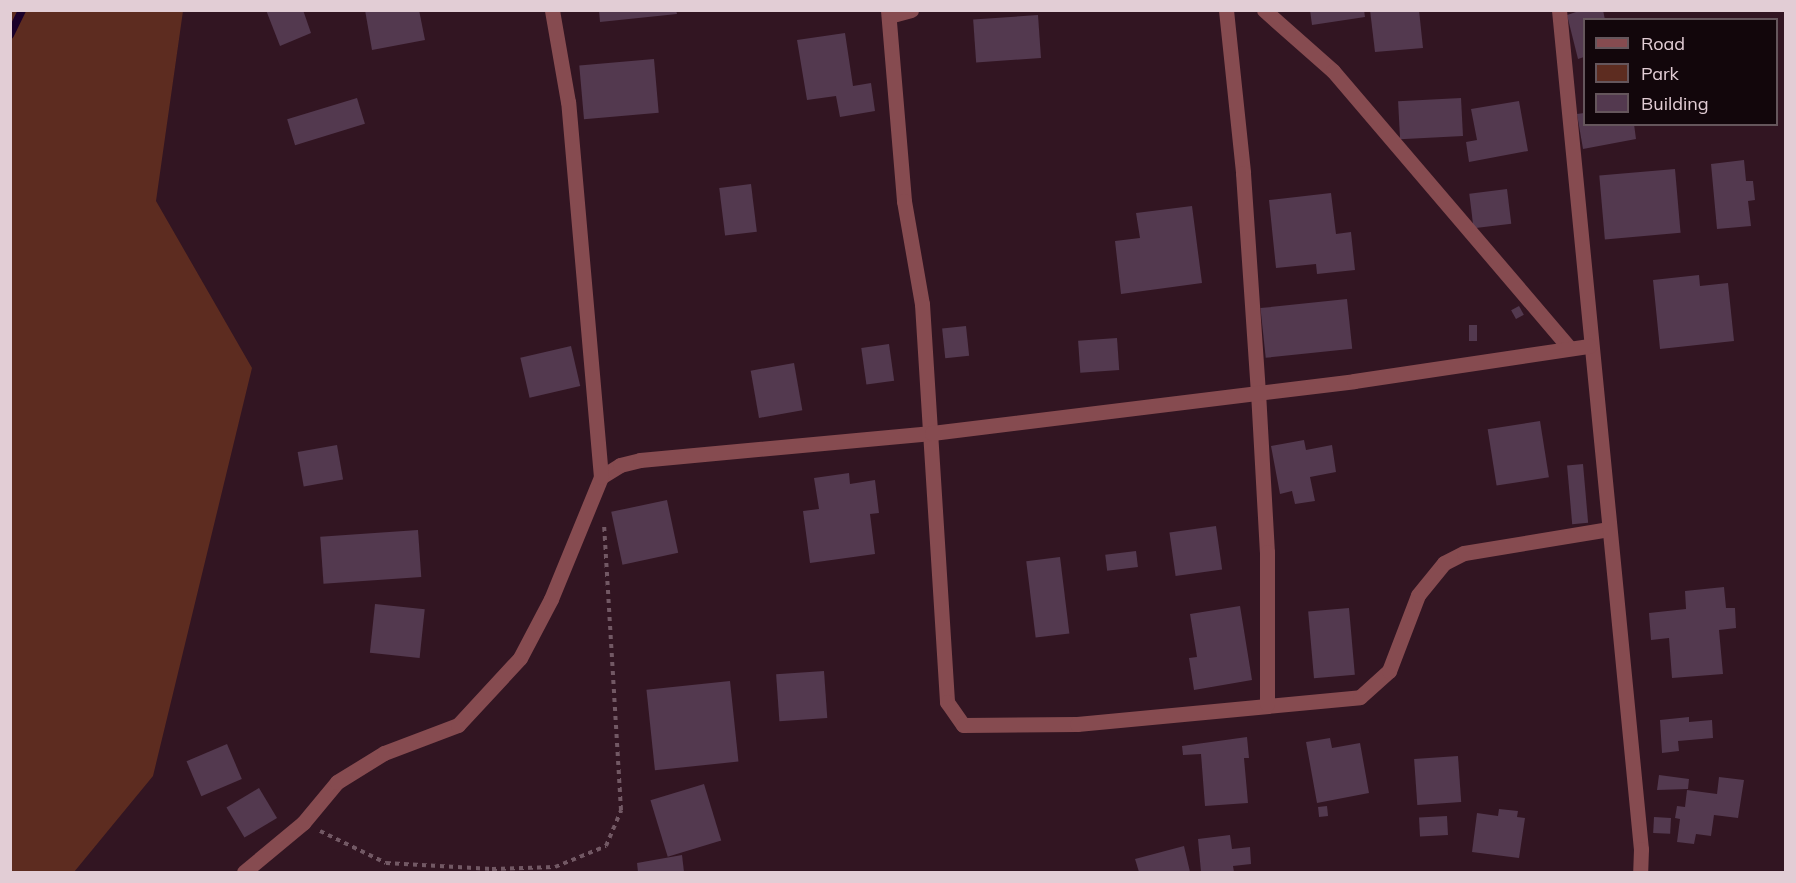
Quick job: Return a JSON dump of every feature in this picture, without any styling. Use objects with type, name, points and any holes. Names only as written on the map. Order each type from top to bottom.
[{"type":"street","points":[[244,873],[303,823],[337,782],[384,753],[458,725],[520,658],[551,599],[601,477],[568,102],[552,10]]},
{"type":"street","points":[[911,10],[889,13],[904,201],[922,304],[932,433],[947,702],[963,725],[1077,724],[1360,697],[1389,671],[1418,595],[1444,563],[1464,553],[1609,529]]},
{"type":"street","points":[[1226,10],[1243,173],[1258,392],[1267,552],[1268,704]]},
{"type":"street","points":[[1264,10],[1333,71],[1568,346]]},
{"type":"street","points":[[1559,10],[1589,346],[1641,849],[1640,873]]},
{"type":"street","points":[[601,477],[620,465],[640,460],[932,433],[1354,381],[1568,346],[1589,346]]},
{"type":"path","points":[[303,823],[386,862],[555,867],[606,846],[621,810],[603,525]]},
{"type":"green space","points":[[10,11],[183,11],[156,201],[252,368],[153,776],[74,872],[11,872]]},
{"type":"building","points":[[266,10],[303,10],[311,33],[280,46]]},
{"type":"building","points":[[365,10],[419,10],[425,40],[372,50]]},
{"type":"building","points":[[599,10],[676,10],[677,14],[600,22]]},
{"type":"building","points":[[1310,10],[1364,10],[1365,17],[1312,25]]},
{"type":"building","points":[[1370,10],[1419,10],[1423,48],[1375,52]]},
{"type":"building","points":[[1582,10],[1603,10],[1605,18],[1583,18],[1583,57],[1578,59],[1567,15]]},
{"type":"building","points":[[1038,15],[1041,58],[976,62],[973,20]]},
{"type":"building","points":[[845,33],[853,86],[871,83],[875,111],[840,117],[836,96],[807,100],[797,40]]},
{"type":"building","points":[[654,59],[659,113],[584,119],[579,66]]},
{"type":"building","points":[[357,98],[365,124],[295,145],[287,119]]},
{"type":"building","points":[[1461,98],[1463,136],[1400,139],[1398,101]]},
{"type":"building","points":[[1519,101],[1528,151],[1469,162],[1466,142],[1477,140],[1471,109]]},
{"type":"building","points":[[1583,113],[1583,126],[1634,126],[1636,139],[1583,149],[1577,114]]},
{"type":"building","points":[[1744,160],[1746,181],[1753,181],[1755,200],[1748,201],[1751,226],[1717,229],[1711,164]]},
{"type":"building","points":[[1675,169],[1681,233],[1605,239],[1599,176]]},
{"type":"building","points":[[751,184],[757,232],[725,236],[719,188]]},
{"type":"building","points":[[1507,189],[1511,224],[1474,228],[1469,194]]},
{"type":"building","points":[[1331,193],[1336,234],[1351,232],[1355,270],[1317,274],[1316,264],[1276,268],[1269,200]]},
{"type":"building","points":[[1192,206],[1202,283],[1121,294],[1115,241],[1140,238],[1136,213]]},
{"type":"building","points":[[1699,275],[1700,286],[1728,283],[1734,341],[1660,349],[1653,280]]},
{"type":"building","points":[[1347,299],[1352,349],[1266,358],[1260,308]]},
{"type":"building","points":[[1519,306],[1524,315],[1516,319],[1511,310]]},
{"type":"building","points":[[1469,325],[1477,325],[1477,341],[1469,341]]},
{"type":"building","points":[[966,326],[969,356],[945,358],[942,329]]},
{"type":"building","points":[[1117,338],[1119,370],[1080,373],[1078,341]]},
{"type":"building","points":[[889,344],[894,381],[866,385],[861,348]]},
{"type":"building","points":[[571,346],[580,386],[530,398],[520,358]]},
{"type":"building","points":[[794,363],[802,410],[759,418],[751,371]]},
{"type":"building","points":[[1540,421],[1549,477],[1497,486],[1488,429]]},
{"type":"building","points":[[1304,440],[1306,450],[1332,445],[1336,472],[1310,477],[1315,501],[1295,504],[1292,491],[1280,494],[1271,446]]},
{"type":"building","points":[[337,445],[343,479],[304,486],[298,452]]},
{"type":"building","points":[[1583,464],[1588,523],[1572,524],[1567,465]]},
{"type":"building","points":[[849,473],[850,484],[875,480],[879,513],[870,514],[875,554],[810,563],[803,511],[819,509],[814,478]]},
{"type":"building","points":[[667,500],[678,553],[622,565],[611,512]]},
{"type":"building","points":[[1216,526],[1222,570],[1176,576],[1169,533]]},
{"type":"building","points":[[418,530],[421,577],[324,584],[320,537]]},
{"type":"building","points":[[1136,551],[1138,567],[1107,571],[1105,555]]},
{"type":"building","points":[[1060,557],[1069,633],[1036,638],[1026,561]]},
{"type":"building","points":[[1724,587],[1726,608],[1735,608],[1736,628],[1719,630],[1723,674],[1672,678],[1669,638],[1651,640],[1649,613],[1686,609],[1685,591]]},
{"type":"building","points":[[375,604],[425,609],[420,658],[370,653]]},
{"type":"building","points":[[1240,606],[1252,680],[1194,690],[1189,658],[1197,657],[1190,614]]},
{"type":"building","points":[[1349,608],[1355,675],[1314,678],[1308,612]]},
{"type":"building","points":[[824,671],[827,718],[779,721],[776,674]]},
{"type":"building","points":[[730,681],[738,762],[655,770],[646,690]]},
{"type":"building","points":[[1689,717],[1689,722],[1712,720],[1713,738],[1678,741],[1679,751],[1662,753],[1660,720]]},
{"type":"building","points":[[1247,737],[1249,758],[1244,758],[1248,803],[1205,806],[1201,754],[1183,755],[1182,746]]},
{"type":"building","points":[[1330,738],[1332,748],[1360,743],[1369,793],[1317,803],[1306,742]]},
{"type":"building","points":[[227,744],[242,779],[201,796],[186,761]]},
{"type":"building","points":[[1458,756],[1461,802],[1417,805],[1414,759]]},
{"type":"building","points":[[1659,775],[1689,779],[1688,789],[1657,790]]},
{"type":"building","points":[[1719,777],[1744,780],[1738,818],[1714,815],[1711,836],[1696,834],[1694,844],[1677,842],[1680,819],[1675,818],[1677,806],[1685,807],[1687,790],[1717,794]]},
{"type":"building","points":[[704,784],[721,840],[668,857],[650,800]]},
{"type":"building","points":[[259,788],[277,818],[244,838],[226,808]]},
{"type":"building","points":[[1327,806],[1328,816],[1319,817],[1318,807]]},
{"type":"building","points":[[1499,809],[1518,811],[1517,817],[1525,818],[1519,858],[1472,852],[1477,813],[1498,816]]},
{"type":"building","points":[[1447,816],[1448,835],[1420,836],[1419,817]]},
{"type":"building","points":[[1654,817],[1671,818],[1670,834],[1653,833]]},
{"type":"building","points":[[1230,835],[1232,849],[1250,847],[1251,864],[1233,866],[1234,872],[1201,872],[1198,839]]},
{"type":"building","points":[[1184,846],[1190,872],[1139,872],[1135,859]]},
{"type":"building","points":[[682,855],[684,872],[638,872],[637,863]]},
{"type":"waterway","points":[[10,35],[22,10]]}]
